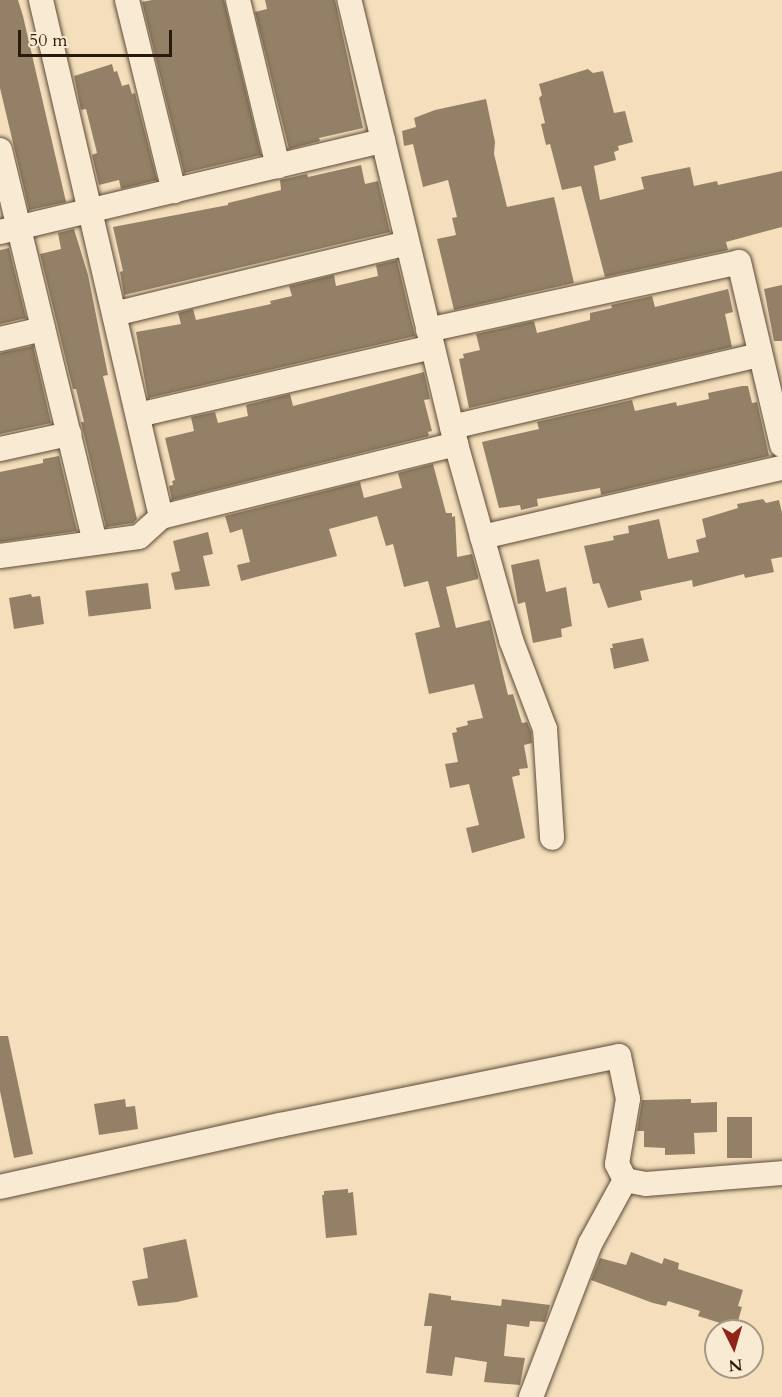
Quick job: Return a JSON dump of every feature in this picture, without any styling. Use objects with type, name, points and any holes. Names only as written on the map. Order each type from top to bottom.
[{"type":"street","points":[[41,0],[161,517]]},
{"type":"street","points":[[127,0],[174,192]]},
{"type":"street","points":[[238,0],[278,166]]},
{"type":"street","points":[[349,0],[454,436],[512,640],[545,729],[552,838]]},
{"type":"street","points":[[9,230],[383,141]]},
{"type":"street","points":[[0,150],[9,230],[44,329],[95,543]]},
{"type":"street","points":[[114,314],[407,243]]},
{"type":"street","points":[[138,415],[739,262],[782,445]]},
{"type":"street","points":[[0,339],[44,329]]},
{"type":"street","points":[[0,556],[139,537],[161,517],[760,355]]},
{"type":"street","points":[[0,449],[69,434]]},
{"type":"street","points":[[482,537],[782,468]]},
{"type":"street","points":[[0,1187],[280,1125],[620,1056],[628,1099],[617,1164],[625,1180]]},
{"type":"street","points":[[625,1180],[646,1184],[782,1173]]},
{"type":"street","points":[[531,1397],[590,1244],[625,1180]]},
{"type":"building","points":[[0,0],[18,0],[66,202],[29,210],[0,88]]},
{"type":"building","points":[[224,0],[261,155],[184,173],[142,2]]},
{"type":"building","points":[[265,0],[335,0],[363,128],[319,138],[320,141],[289,149],[255,12],[267,9]]},
{"type":"building","points":[[112,64],[122,86],[129,84],[132,94],[135,93],[157,180],[121,189],[119,180],[99,185],[92,155],[97,153],[86,109],[81,110],[74,76]]},
{"type":"building","points":[[588,69],[593,73],[603,71],[614,113],[625,111],[633,142],[618,146],[619,150],[614,152],[616,160],[594,166],[600,200],[644,189],[641,177],[690,167],[694,186],[717,181],[718,185],[782,171],[782,227],[726,242],[728,250],[605,277],[581,186],[562,190],[550,144],[546,145],[541,124],[545,123],[539,98],[542,95],[539,84]]},
{"type":"building","points":[[486,99],[495,142],[494,154],[507,207],[554,197],[574,283],[454,310],[437,239],[456,235],[452,218],[457,217],[448,180],[423,187],[413,144],[404,146],[402,131],[416,127],[414,118],[435,110]]},
{"type":"building","points":[[361,165],[365,184],[378,181],[390,232],[124,295],[120,272],[123,271],[113,227],[228,205],[228,203],[281,190],[280,180],[307,174],[308,177]]},
{"type":"building","points":[[74,229],[88,275],[108,375],[103,376],[137,519],[133,523],[106,527],[81,422],[84,422],[76,389],[73,389],[40,254],[61,249],[58,233]]},
{"type":"building","points":[[9,248],[26,318],[0,324],[0,250]]},
{"type":"building","points":[[397,260],[415,336],[148,398],[136,332],[181,324],[178,313],[193,309],[196,320],[271,304],[270,301],[292,296],[289,286],[334,275],[336,286],[378,276],[376,265]]},
{"type":"building","points":[[782,285],[782,341],[774,341],[764,289]]},
{"type":"building","points":[[728,289],[733,312],[725,314],[732,347],[469,408],[459,359],[464,358],[463,354],[480,350],[476,334],[534,321],[537,333],[590,320],[590,313],[612,308],[611,305],[652,296],[655,307]]},
{"type":"building","points":[[33,346],[51,423],[0,434],[0,353]]},
{"type":"building","points":[[424,372],[430,399],[424,400],[432,431],[428,432],[429,436],[172,500],[169,486],[173,485],[172,481],[175,480],[165,438],[194,431],[191,417],[215,412],[218,423],[248,416],[246,405],[290,394],[293,406]]},
{"type":"building","points":[[748,386],[752,403],[757,402],[769,456],[601,495],[600,488],[537,499],[538,506],[521,510],[520,505],[499,508],[482,442],[539,429],[537,422],[632,400],[635,411],[676,402],[677,406],[709,399],[708,393]]},
{"type":"building","points":[[59,456],[77,531],[0,542],[0,472],[43,463],[43,459]]},
{"type":"building","points":[[433,464],[446,513],[452,513],[452,517],[455,516],[457,557],[472,554],[478,576],[478,579],[446,587],[456,628],[490,620],[508,695],[513,694],[522,723],[527,722],[531,732],[532,743],[524,745],[528,768],[519,769],[520,775],[512,777],[525,838],[472,853],[466,828],[479,825],[469,784],[450,788],[445,764],[458,762],[452,733],[457,732],[456,728],[468,725],[467,721],[483,718],[474,684],[429,694],[415,633],[440,627],[428,581],[404,587],[393,544],[386,546],[377,516],[329,529],[337,556],[241,581],[237,565],[250,562],[242,529],[230,533],[225,516],[360,482],[364,498],[402,488],[398,473]]},
{"type":"building","points":[[763,499],[766,503],[779,500],[782,513],[782,557],[771,559],[774,572],[745,578],[744,574],[693,587],[692,580],[640,591],[642,600],[608,608],[599,583],[593,584],[584,546],[614,540],[613,536],[629,533],[628,526],[659,519],[668,559],[699,552],[696,540],[706,537],[702,519],[738,508],[737,504]]},
{"type":"building","points":[[208,532],[213,554],[203,556],[210,586],[175,590],[171,573],[180,571],[173,541]]},
{"type":"building","points":[[539,559],[546,592],[566,587],[572,626],[561,629],[562,637],[533,643],[525,602],[518,604],[511,565]]},
{"type":"building","points":[[148,583],[151,609],[89,616],[85,591]]},
{"type":"building","points":[[31,594],[32,597],[40,596],[44,624],[14,629],[9,598]]},
{"type":"building","points":[[643,638],[649,661],[614,669],[610,648],[613,648],[612,644]]},
{"type":"building","points":[[0,1036],[8,1036],[33,1154],[14,1158],[0,1091]]},
{"type":"building","points":[[125,1099],[126,1107],[135,1106],[138,1129],[99,1135],[94,1104]]},
{"type":"building","points":[[691,1099],[691,1103],[717,1102],[717,1132],[694,1133],[695,1154],[665,1155],[665,1148],[644,1147],[644,1131],[637,1131],[642,1100]]},
{"type":"building","points":[[727,1117],[752,1117],[752,1158],[727,1158]]},
{"type":"building","points":[[348,1189],[348,1193],[353,1192],[357,1235],[326,1238],[322,1195],[324,1191]]},
{"type":"building","points":[[186,1239],[198,1297],[177,1302],[138,1306],[132,1281],[148,1278],[143,1248]]},
{"type":"building","points":[[631,1252],[662,1264],[664,1258],[679,1263],[678,1269],[743,1290],[738,1306],[742,1307],[739,1319],[708,1319],[698,1316],[700,1311],[668,1301],[666,1306],[653,1303],[591,1280],[600,1258],[626,1265]]},
{"type":"building","points":[[429,1293],[451,1296],[451,1300],[501,1306],[502,1299],[550,1305],[545,1322],[530,1321],[529,1327],[507,1324],[504,1356],[525,1358],[520,1385],[484,1382],[487,1362],[455,1357],[452,1376],[426,1373],[432,1326],[424,1326]]}]
